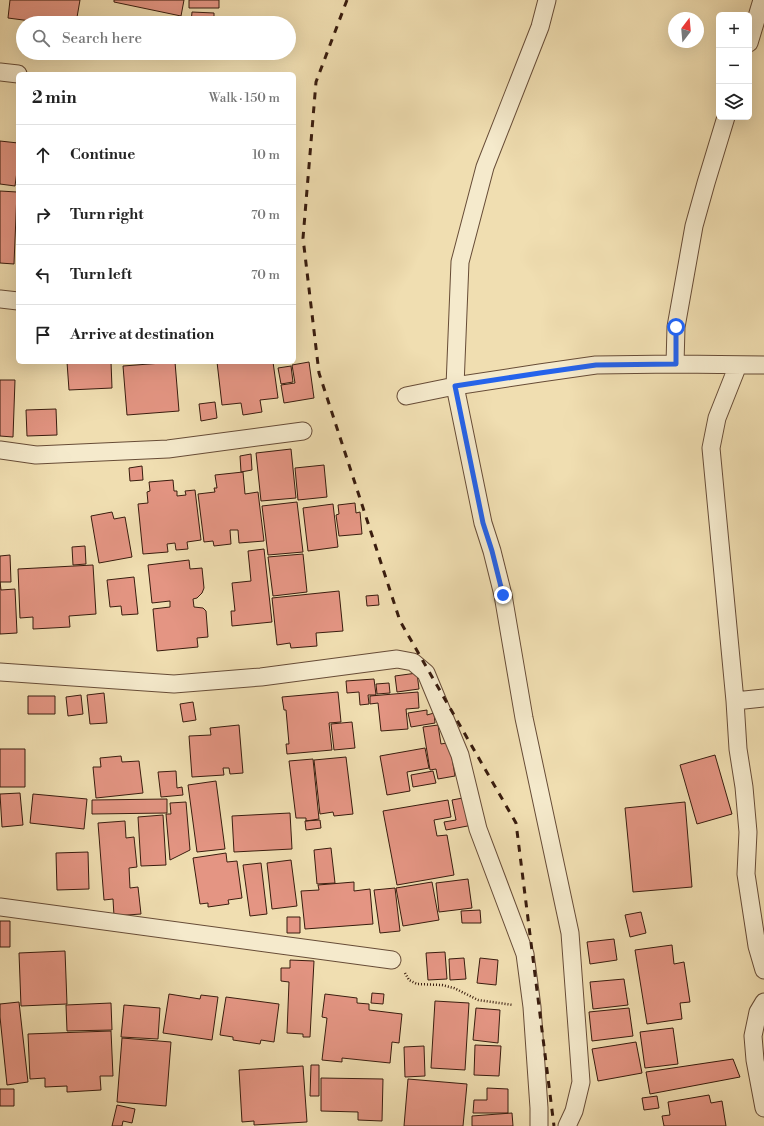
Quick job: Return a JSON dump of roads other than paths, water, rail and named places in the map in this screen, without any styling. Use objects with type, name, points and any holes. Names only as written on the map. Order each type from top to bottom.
[{"type":"street","points":[[547,0],[540,27],[485,167],[460,262],[455,386],[483,523],[503,595],[524,718],[570,933],[580,1082],[574,1111],[567,1126]]},
{"type":"street","points":[[752,33],[762,0]]},
{"type":"street","points":[[0,72],[16,74]]},
{"type":"street","points":[[676,364],[676,327],[694,226],[725,120]]},
{"type":"street","points":[[0,299],[16,301]]},
{"type":"street","points":[[406,396],[455,386],[596,365],[764,365]]},
{"type":"street","points":[[738,365],[717,418],[711,448],[735,701],[738,749],[744,788],[748,832],[746,874],[756,946],[764,970]]},
{"type":"street","points":[[0,450],[36,455],[168,449],[303,431]]},
{"type":"street","points":[[0,672],[174,684],[261,677],[397,659],[413,662],[426,673],[460,755],[478,829],[525,954],[532,1007],[539,1126]]},
{"type":"street","points":[[735,701],[764,698]]},
{"type":"street","points":[[0,907],[392,960]]},
{"type":"street","points":[[764,1002],[758,1012],[752,1036],[764,1108]]},
{"type":"railway","points":[[347,0],[316,82],[303,238],[319,373],[400,621],[516,823],[554,1126]]}]
